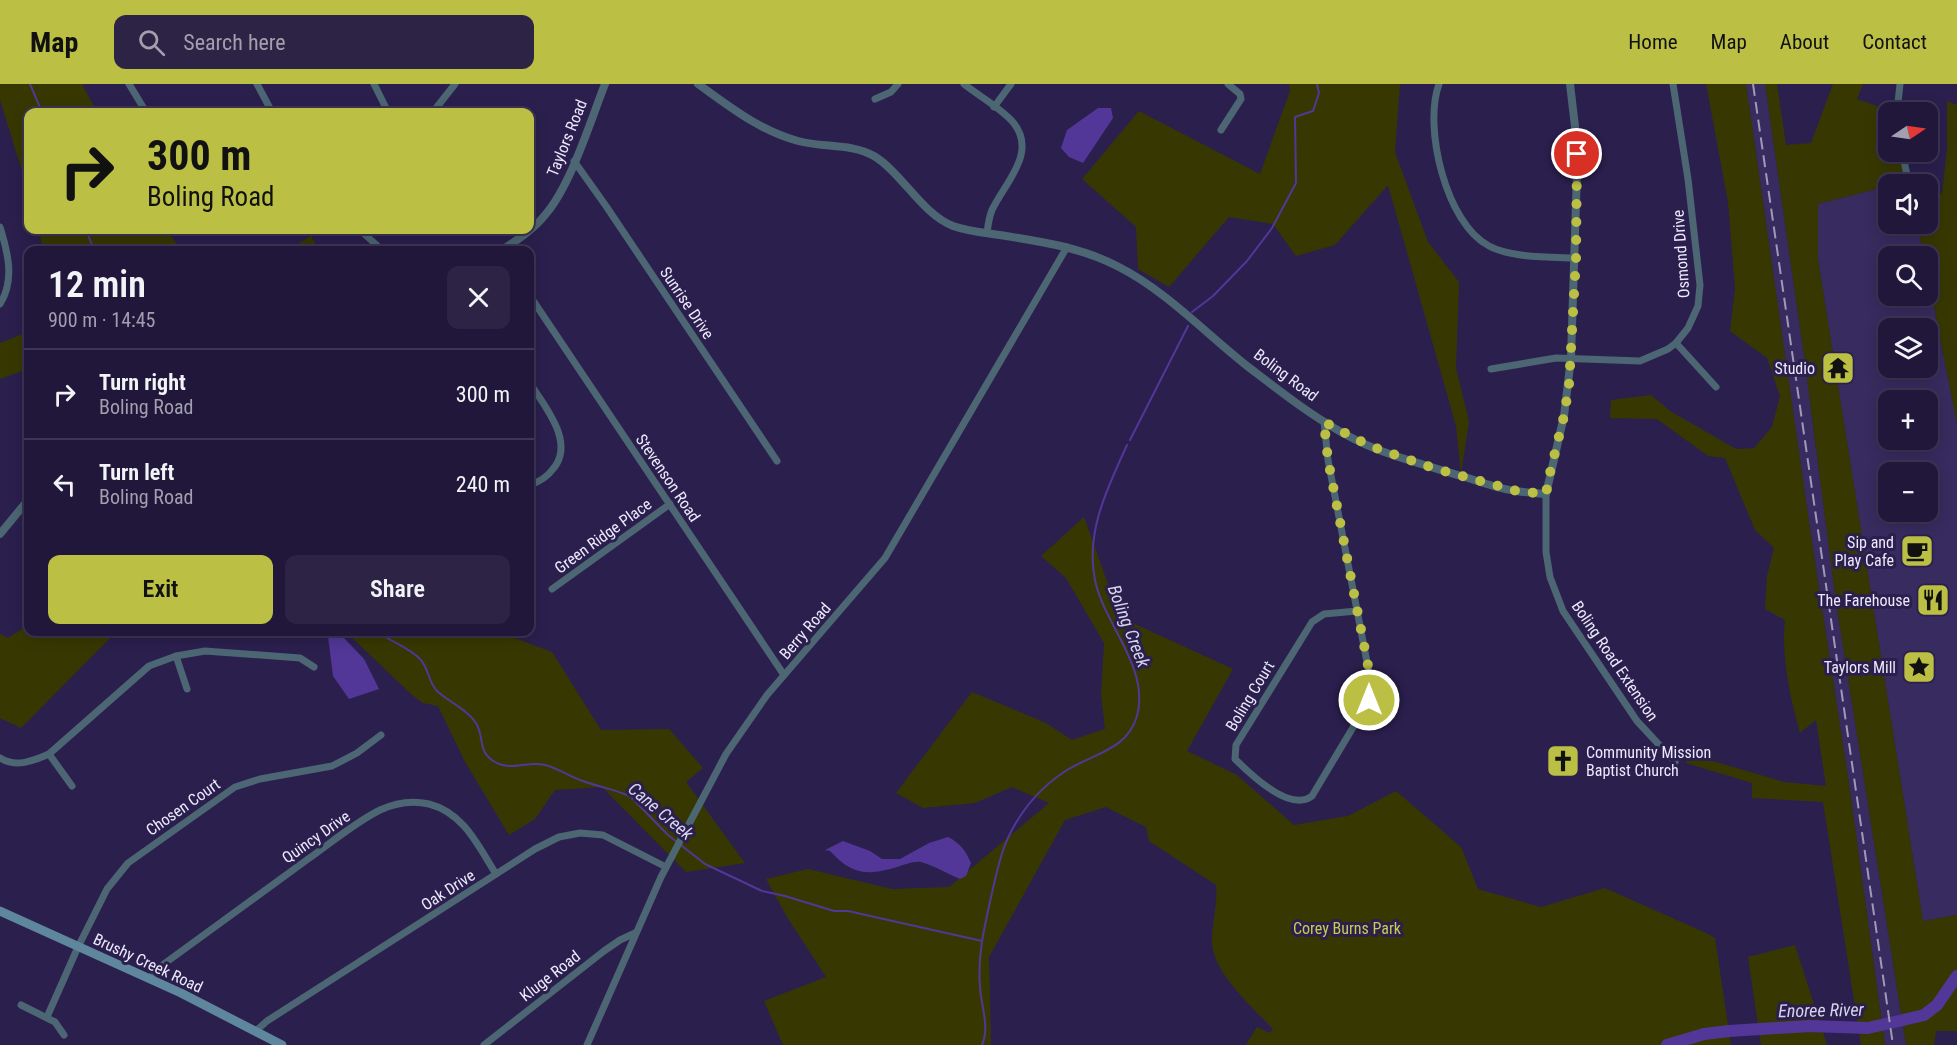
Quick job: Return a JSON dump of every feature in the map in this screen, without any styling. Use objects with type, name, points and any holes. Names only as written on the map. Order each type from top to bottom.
[{"type":"main road","name":"Brushy Creek Road","points":[[0,911],[149,979],[282,1045]]},
{"type":"street","points":[[129,84],[144,108]]},
{"type":"street","points":[[257,84],[270,108]]},
{"type":"street","points":[[374,84],[386,108]]},
{"type":"street","points":[[436,108],[455,84]]},
{"type":"street","name":"Taylors Road","points":[[534,226],[560,194],[605,84]]},
{"type":"street","name":"Boling Road","points":[[698,84],[757,125],[783,137],[820,145],[854,148],[872,155],[886,165],[944,221],[957,227],[1067,247],[1100,258],[1141,279],[1244,363],[1324,422],[1364,444],[1433,468],[1517,491],[1546,494]]},
{"type":"street","points":[[875,99],[891,92],[898,84]]},
{"type":"street","points":[[964,84],[1012,121],[1020,133],[1023,149],[1018,166],[992,211],[987,233]]},
{"type":"street","points":[[994,107],[1011,84]]},
{"type":"street","points":[[1221,130],[1241,99],[1240,94],[1228,84]]},
{"type":"street","points":[[1439,84],[1432,112],[1434,133],[1452,204],[1466,227],[1483,243],[1506,253],[1576,258]]},
{"type":"street","points":[[1546,494],[1564,416],[1571,358],[1576,258],[1576,135],[1570,84]]},
{"type":"street","name":"Osmond Drive","points":[[1491,369],[1556,358],[1640,361],[1658,355],[1676,343],[1686,332],[1694,318],[1700,292],[1689,189],[1673,84]]},
{"type":"street","points":[[1898,102],[1900,84]]},
{"type":"street","name":"Sunrise Drive","points":[[574,161],[777,461]]},
{"type":"street","points":[[0,227],[8,254],[9,285],[0,304]]},
{"type":"street","points":[[364,234],[378,246]]},
{"type":"street","name":"Taylors Road","points":[[508,246],[524,234]]},
{"type":"street","name":"Berry Road","points":[[587,1045],[674,850],[732,745],[784,675],[864,584],[893,546],[1067,247]]},
{"type":"street","name":"Stevenson Road","points":[[534,302],[784,675]]},
{"type":"street","points":[[1676,343],[1716,387]]},
{"type":"street","points":[[534,390],[557,427],[561,446],[556,466],[547,477],[534,483]]},
{"type":"street","name":"Boling Court","points":[[1324,422],[1328,460],[1371,681],[1369,700],[1312,796],[1303,801],[1289,799],[1247,771],[1235,759],[1236,745],[1312,622],[1324,614],[1357,611]]},
{"type":"street","name":"Boling Road Extension","points":[[1546,494],[1546,552],[1550,577],[1563,611],[1637,721],[1676,762]]},
{"type":"street","name":"Green Ridge Place","points":[[552,589],[670,504]]},
{"type":"street","points":[[0,534],[24,505]]},
{"type":"street","points":[[0,758],[7,763],[29,762],[49,754],[149,666],[176,656],[205,651],[300,658],[314,667]]},
{"type":"street","points":[[176,656],[187,689]]},
{"type":"street","name":"Chosen Court","points":[[47,1017],[107,889],[121,870],[235,787],[250,781],[332,766],[348,759],[381,735]]},
{"type":"street","points":[[49,754],[72,786]]},
{"type":"street","name":"Quincy Drive","points":[[149,979],[157,969],[272,885],[369,817],[388,807],[414,802],[446,811],[470,831],[496,874]]},
{"type":"street","name":"Oak Drive","points":[[256,1031],[267,1021],[548,842],[566,835],[596,834],[610,838],[666,867]]},
{"type":"street","name":"Kluge Road","points":[[484,1045],[604,951],[635,933]]},
{"type":"street","points":[[21,1005],[56,1022],[64,1035]]},
{"type":"shaded area","points":[[1746,84],[1765,84],[1836,602],[1906,1045],[1885,1045]]},
{"type":"shaded area","points":[[1098,108],[1111,108],[1113,118],[1083,163],[1069,157],[1061,148],[1067,130]]},
{"type":"shaded area","name":"Taylors Mill","points":[[1878,189],[1878,234],[1919,234],[1922,246],[1878,246],[1878,306],[1934,306],[1936,318],[1878,318],[1878,378],[1938,378],[1938,327],[1957,424],[1957,915],[1923,921],[1818,259],[1818,204]]},
{"type":"shaded area","points":[[328,636],[344,638],[364,659],[379,689],[349,699],[333,676]]},
{"type":"shaded area","points":[[948,837],[962,848],[971,863],[966,876],[960,879],[921,862],[877,872],[860,871],[846,865],[830,851],[825,850],[843,841],[870,851],[882,859],[900,859],[929,843]]},
{"type":"green space","points":[[0,84],[82,84],[95,108],[24,108],[24,177],[0,100]]},
{"type":"green space","points":[[1289,84],[1400,84],[1395,152],[1428,242],[1459,282],[1456,368],[1469,421],[1461,474],[1456,426],[1388,185],[1335,245],[1296,256],[1273,224],[1229,217],[1169,287],[1138,269],[1136,227],[1082,179],[1139,111],[1260,174],[1290,91]]},
{"type":"green space","points":[[1706,84],[1746,84],[1885,1045],[1861,1045],[1823,802],[1752,798],[1752,783],[1686,763],[1689,754],[1784,782],[1826,786],[1816,720],[1800,733],[1796,719],[1785,663],[1785,620],[1765,609],[1767,576],[1774,548],[1755,530],[1725,458],[1708,456],[1657,419],[1610,418],[1611,400],[1651,395],[1670,411],[1736,449],[1754,448],[1772,427],[1780,396],[1767,358],[1730,331],[1735,288],[1728,202]]},
{"type":"green space","points":[[1765,84],[1777,84],[1786,145],[1811,143],[1833,84],[1863,84],[1857,99],[1878,106],[1878,162],[1903,162],[1906,174],[1878,174],[1878,189],[1818,204],[1818,259],[1923,921],[1957,915],[1957,1031],[1936,1031],[1934,1045],[1906,1045],[1836,602]]},
{"type":"green space","points":[[1947,101],[1957,105],[1957,424],[1934,306],[1938,306],[1938,246],[1922,246],[1919,234],[1938,234],[1938,194],[1942,193],[1947,149]]},
{"type":"green space","points":[[40,234],[170,234],[178,246],[42,246]]},
{"type":"green space","points":[[311,236],[317,246],[295,246]]},
{"type":"green space","points":[[24,334],[24,370],[0,379],[0,343]]},
{"type":"green space","name":"Corey Burns Park","points":[[1084,517],[1108,584],[1135,624],[1233,669],[1187,751],[1237,775],[1294,825],[1348,816],[1396,791],[1461,847],[1478,889],[1541,907],[1605,888],[1706,933],[1715,938],[1731,1045],[1246,1045],[1257,1027],[1270,1033],[1273,1029],[1235,989],[1214,953],[1212,941],[1216,885],[1149,841],[1146,827],[1106,807],[1065,820],[989,957],[991,1045],[783,1045],[764,1001],[826,977],[787,917],[766,879],[808,869],[892,889],[949,887],[1049,803],[1012,787],[975,803],[923,808],[896,793],[972,692],[1046,723],[1072,740],[1105,729],[1101,695],[1104,643],[1066,578],[1041,556]]},
{"type":"green space","points":[[24,628],[24,636],[112,636],[21,728],[0,718],[0,634],[8,638]]},
{"type":"green space","points":[[350,636],[510,636],[552,652],[601,730],[669,729],[703,768],[686,782],[745,863],[686,872],[602,787],[555,790],[535,819],[509,835],[465,762],[438,706],[423,703]]},
{"type":"green space","points":[[1795,945],[1827,1045],[1761,1045],[1748,957]]},
{"type":"waterway","name":"Cane Creek","points":[[30,84],[40,108]]},
{"type":"waterway","name":"Boling Creek","points":[[1192,312],[1213,296],[1247,261],[1272,228],[1296,183],[1295,117],[1313,111],[1319,93],[1317,84]]},
{"type":"waterway","name":"Cane Creek","points":[[88,234],[92,246]]},
{"type":"waterway","name":"Boling Creek","points":[[1130,440],[1188,326]]},
{"type":"waterway","name":"Boling Creek","points":[[982,1045],[985,1023],[979,974],[981,949],[997,873],[1009,835],[1023,812],[1042,790],[1064,772],[1117,744],[1132,728],[1137,716],[1139,698],[1137,680],[1132,663],[1100,597],[1093,562],[1093,545],[1100,510],[1127,445]]},
{"type":"waterway","name":"Cane Creek","points":[[384,636],[420,659],[437,691],[468,714],[476,723],[483,749],[495,762],[507,766],[545,765],[631,797],[668,835],[705,864],[762,891],[834,911],[848,911],[982,941]]},
{"type":"waterway","name":"Enoree River","points":[[1667,1045],[1704,1034],[1729,1031],[1810,1026],[1868,1028],[1899,1021],[1924,1015],[1937,1005],[1957,976]]},
{"type":"railway","points":[[1753,84],[1893,1045]]},
{"type":"place","name":"Studio","points":[[1838,368]]},
{"type":"place","name":"Sip and Play Cafe","points":[[1917,551]]},
{"type":"place","name":"The Farehouse","points":[[1933,600]]},
{"type":"place","name":"Taylors Mill","points":[[1919,667]]},
{"type":"place","name":"Community Mission Baptist Church","points":[[1563,761]]},
{"type":"route","points":[[1369,700],[1371,681],[1324,438],[1324,422],[1358,441],[1433,468],[1517,491],[1546,494],[1561,434],[1569,385],[1576,258],[1577,154]]}]
